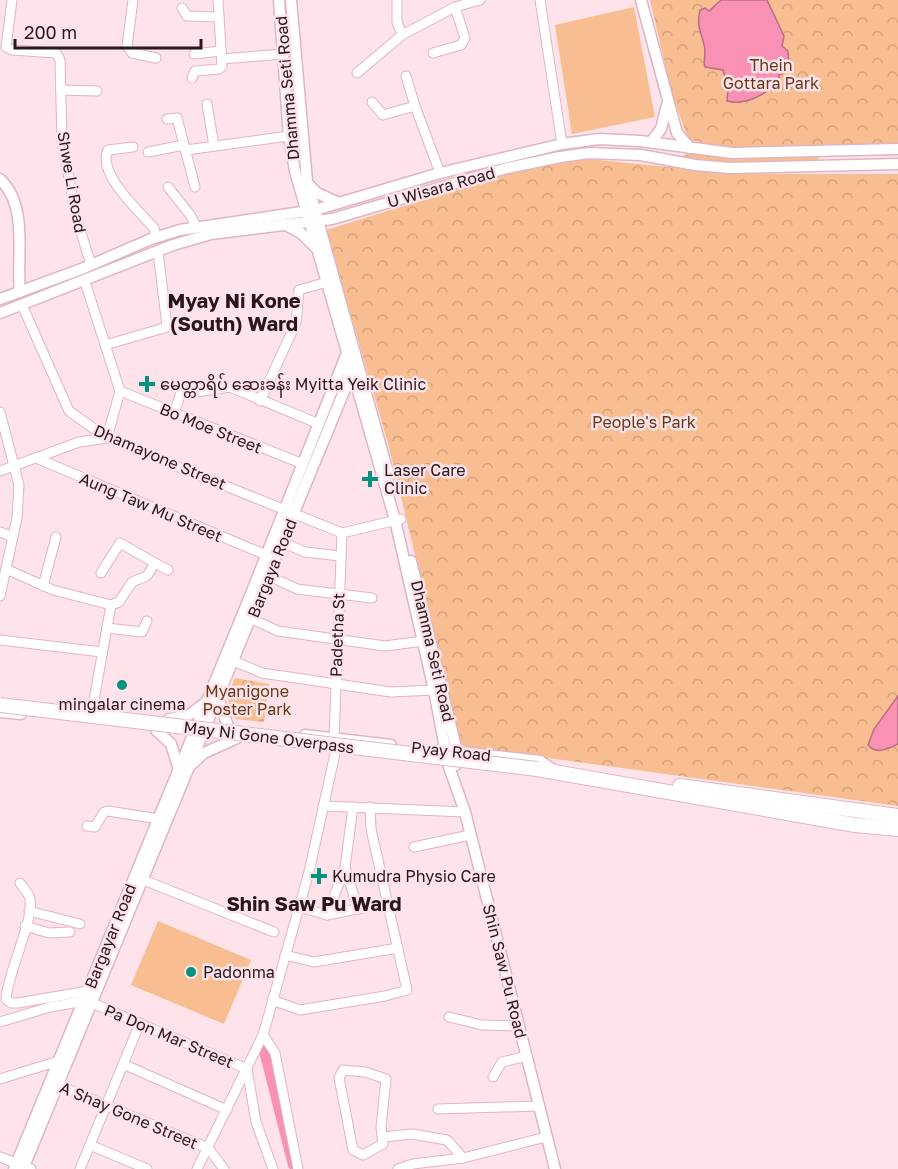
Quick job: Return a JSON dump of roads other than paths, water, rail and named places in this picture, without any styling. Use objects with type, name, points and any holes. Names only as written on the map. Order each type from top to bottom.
[{"type":"highway","name":"May Ni Gone Overpass","points":[[0,705],[553,771]]},
{"type":"highway","name":"Pyay Road","points":[[553,771],[898,816]]},
{"type":"highway","name":"Pyay Road","points":[[553,771],[855,825],[898,829]]},
{"type":"main road","name":"Dhamma Seti Road","points":[[279,0],[289,136],[312,215],[327,282],[351,353]]},
{"type":"main road","name":"Dhamma Seti Road","points":[[291,0],[303,183]]},
{"type":"main road","points":[[642,2],[676,133],[685,147],[671,161]]},
{"type":"main road","points":[[283,54],[295,53]]},
{"type":"main road","points":[[640,155],[646,142],[661,129],[667,102]]},
{"type":"main road","name":"U Wisara Road","points":[[0,299],[88,267],[156,237],[196,227],[312,215],[339,203],[440,173],[562,144],[599,139],[646,142],[732,153],[898,149]]},
{"type":"main road","points":[[825,151],[825,165]]},
{"type":"main road","name":"U Wisara Road","points":[[312,215],[332,219],[507,168],[589,153],[640,155],[730,168],[898,164]]},
{"type":"main road","points":[[0,179],[7,187],[17,214],[19,306]]},
{"type":"main road","points":[[318,250],[283,219],[296,201],[303,183],[317,193],[339,203]]},
{"type":"main road","name":"Dhamma Seti Road","points":[[312,215],[323,238],[351,353],[398,520],[451,751],[452,768]]},
{"type":"main road","name":"U Wisara Road","points":[[0,313],[211,234],[283,219]]},
{"type":"main road","points":[[323,238],[325,228],[332,219]]},
{"type":"main road","points":[[87,281],[88,267]]},
{"type":"main road","points":[[40,284],[44,297]]},
{"type":"main road","name":"Bargaya Road","points":[[200,729],[218,698],[234,661],[247,618],[269,576],[282,542],[303,464],[319,424],[350,390],[351,353]]},
{"type":"main road","name":"Bargaya Road","points":[[290,511],[351,353]]},
{"type":"main road","name":"Dhamma Seti Road","points":[[350,390],[398,520],[434,690],[451,751]]},
{"type":"main road","name":"Bargayar Road","points":[[22,1167],[137,878],[200,729],[206,703],[247,618],[266,555],[290,511]]},
{"type":"main road","points":[[218,698],[228,726]]},
{"type":"main road","name":"Pyay Road","points":[[0,700],[169,719],[237,738],[336,749],[452,768],[539,775],[553,771]]},
{"type":"main road","points":[[169,719],[189,715],[206,703]]},
{"type":"main road","name":"Pyay Road","points":[[0,712],[156,730],[228,726],[540,761],[553,771]]},
{"type":"main road","points":[[156,730],[171,744],[183,769],[204,753],[237,738]]},
{"type":"main road","name":"Shin Saw Pu Road","points":[[452,768],[555,1169]]},
{"type":"street","name":"Shwe Li Road","points":[[12,0],[6,47],[12,50],[56,53],[60,60],[62,141],[88,267]]},
{"type":"street","points":[[133,0],[128,46],[132,53],[156,58]]},
{"type":"street","points":[[192,78],[195,71],[221,69],[218,0]]},
{"type":"street","points":[[398,0],[397,22],[401,34]]},
{"type":"street","points":[[357,73],[401,34],[455,7],[480,0]]},
{"type":"street","points":[[540,0],[562,144]]},
{"type":"street","points":[[433,53],[461,45],[465,38],[463,25],[455,7]]},
{"type":"street","points":[[182,8],[183,14],[187,16],[219,17]]},
{"type":"street","points":[[194,54],[283,54]]},
{"type":"street","points":[[406,76],[440,173]]},
{"type":"street","points":[[62,90],[97,91]]},
{"type":"street","points":[[372,102],[383,114],[415,106]]},
{"type":"street","points":[[207,104],[214,147]]},
{"type":"street","points":[[167,119],[177,118],[195,187]]},
{"type":"street","points":[[148,152],[214,147],[289,136]]},
{"type":"street","points":[[133,147],[108,150],[106,156],[110,175],[154,228],[156,237]]},
{"type":"street","points":[[168,187],[191,216],[196,227]]},
{"type":"street","points":[[158,252],[167,326]]},
{"type":"street","points":[[0,471],[79,442],[107,438],[120,391],[87,281]]},
{"type":"street","points":[[260,400],[296,323],[299,290],[327,282]]},
{"type":"street","name":"Dhamayone Street","points":[[19,306],[69,411],[107,438],[342,533]]},
{"type":"street","points":[[105,345],[178,324]]},
{"type":"street","points":[[174,413],[182,390],[196,392],[230,387],[319,424]]},
{"type":"street","name":"Bo Moe Street","points":[[120,391],[303,464]]},
{"type":"street","points":[[0,596],[13,537],[19,485],[1,418]]},
{"type":"street","name":"Aung Taw Mu Street","points":[[36,458],[266,555]]},
{"type":"street","points":[[342,533],[398,520]]},
{"type":"street","points":[[0,532],[13,537]]},
{"type":"street","name":"Padetha St","points":[[334,738],[342,533]]},
{"type":"street","points":[[43,586],[56,537]]},
{"type":"street","points":[[282,542],[305,552],[340,556]]},
{"type":"street","points":[[101,573],[120,543],[168,570]]},
{"type":"street","points":[[6,569],[43,586],[111,605],[119,603],[132,582],[147,576],[155,563]]},
{"type":"street","points":[[269,576],[297,589],[372,598]]},
{"type":"street","points":[[92,711],[111,605]]},
{"type":"street","points":[[247,618],[278,631],[337,640],[386,646],[423,641]]},
{"type":"street","points":[[107,628],[136,634],[142,633],[147,621]]},
{"type":"street","points":[[0,640],[102,652]]},
{"type":"street","points":[[234,661],[262,673],[391,692],[434,690]]},
{"type":"street","points":[[197,1169],[263,1035],[299,907],[336,749]]},
{"type":"street","points":[[323,806],[465,812]]},
{"type":"street","points":[[327,915],[345,867],[352,807]]},
{"type":"street","points":[[272,1000],[300,1010],[385,996],[407,990],[371,829],[370,807]]},
{"type":"street","points":[[87,826],[95,827],[104,812],[108,811],[163,819]]},
{"type":"street","points":[[414,847],[470,835]]},
{"type":"street","points":[[345,867],[358,909]]},
{"type":"street","points":[[137,878],[274,932]]},
{"type":"street","points":[[20,883],[29,895],[30,911],[7,985],[8,1002],[88,999]]},
{"type":"street","points":[[299,907],[327,915],[387,903]]},
{"type":"street","points":[[30,911],[80,924]]},
{"type":"street","points":[[25,926],[49,933],[70,932]]},
{"type":"street","points":[[285,955],[314,962],[398,948]]},
{"type":"street","points":[[0,1022],[50,1007],[88,999]]},
{"type":"street","name":"Pa Don Mar Street","points":[[88,999],[247,1070]]},
{"type":"street","points":[[449,1017],[482,1025],[519,1026]]},
{"type":"street","points":[[80,1169],[140,1023]]},
{"type":"street","points":[[263,1035],[275,1053],[298,1169]]},
{"type":"street","points":[[493,1077],[502,1062],[527,1056]]},
{"type":"street","points":[[0,1079],[64,1061]]},
{"type":"street","points":[[123,1064],[227,1110]]},
{"type":"street","points":[[247,1070],[256,1122],[273,1169]]},
{"type":"street","points":[[343,1070],[365,1072],[386,1079],[381,1127],[383,1137],[382,1144],[363,1155],[353,1150],[339,1078],[343,1070]]},
{"type":"street","name":"A Shay Gone Street","points":[[54,1084],[107,1104],[208,1148]]},
{"type":"street","points":[[438,1109],[539,1106]]},
{"type":"street","points":[[383,1137],[412,1134],[447,1140],[463,1158]]},
{"type":"street","points":[[398,1169],[413,1164],[463,1158],[546,1137]]},
{"type":"street","points":[[90,1145],[147,1169]]},
{"type":"street","points":[[208,1148],[224,1169]]},
{"type":"street","points":[[0,1157],[22,1167]]},
{"type":"waterway","points":[[264,1051],[293,1165]]},
{"type":"place","name":"မေတ္တာရိပ် ဆေးခန်း Myitta Yeik Clinic","points":[[147,384]]},
{"type":"place","name":"Laser Care Clinic","points":[[370,479]]},
{"type":"place","name":"mingalar cinema","points":[[122,685]]},
{"type":"place","name":"Kumudra Physio Care","points":[[319,876]]},
{"type":"place","name":"Padonma","points":[[191,972]]},
{"type":"district","name":"Myay Ni Kone (South) Ward","points":[[234,312]]},
{"type":"district","name":"Shin Saw Pu Ward","points":[[314,904]]},
{"type":"park label","name":"Thein Gottara Park","points":[[771,74]]},
{"type":"park label","name":"People's Park","points":[[644,422]]},
{"type":"park label","name":"Myanigone Poster Park","points":[[247,700]]}]
